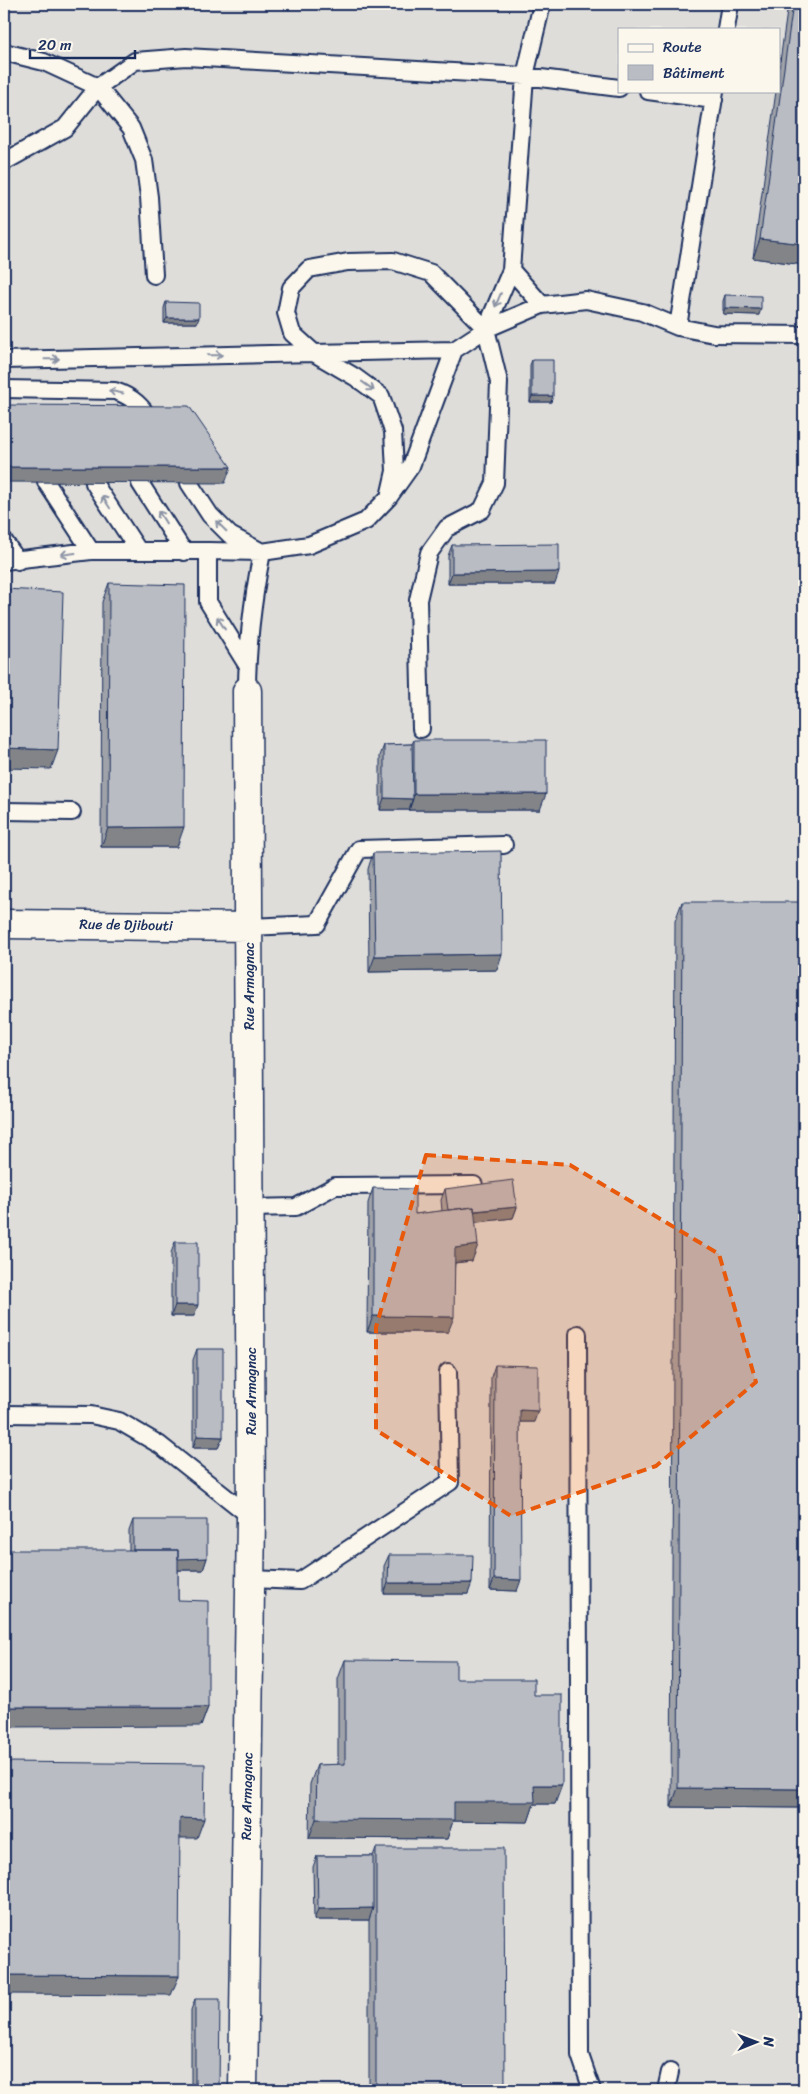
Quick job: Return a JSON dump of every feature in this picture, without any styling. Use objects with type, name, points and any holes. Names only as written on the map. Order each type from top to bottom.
[{"type":"street","name":"Rue Armagnac","points":[[243,2090],[251,1517],[247,691]]},
{"type":"street","name":"Rue de Djibouti","points":[[4,924],[249,926]]},
{"type":"lane","points":[[486,329],[511,270],[525,76],[542,4]]},
{"type":"lane","points":[[726,28],[730,4]]},
{"type":"lane","points":[[4,52],[44,62],[98,87],[131,128],[144,160],[149,197],[154,275]]},
{"type":"lane","points":[[4,162],[65,128],[98,87],[135,62],[186,57],[525,76],[618,88]]},
{"type":"lane","points":[[665,92],[715,95],[678,327]]},
{"type":"lane","points":[[389,497],[394,471],[393,431],[381,396],[355,377],[314,353],[292,333],[286,313],[291,288],[309,270],[348,262],[393,261],[431,273],[486,329],[499,382],[495,483],[482,510],[447,528],[429,554],[418,600],[421,730]]},
{"type":"lane","points":[[511,270],[542,305]]},
{"type":"lane","points":[[4,360],[454,350],[486,329],[542,305],[586,300],[642,312],[678,327],[714,334],[804,335]]},
{"type":"lane","points":[[4,541],[11,561],[91,551],[262,552],[309,545],[340,532],[366,520],[389,497],[411,466],[454,350]]},
{"type":"lane","points":[[4,389],[115,391],[128,395],[141,406],[152,422]]},
{"type":"lane","points":[[34,389],[44,405]]},
{"type":"lane","points":[[82,390],[92,406]]},
{"type":"lane","points":[[46,482],[91,551]]},
{"type":"lane","points":[[94,482],[138,550]]},
{"type":"lane","points":[[140,483],[184,552]]},
{"type":"lane","points":[[189,483],[210,515],[230,535],[262,552]]},
{"type":"lane","points":[[208,551],[208,602],[247,665]]},
{"type":"lane","points":[[247,691],[247,665],[253,599],[262,552]]},
{"type":"lane","points":[[4,811],[72,812]]},
{"type":"lane","points":[[249,926],[317,924],[358,849],[504,845]]},
{"type":"lane","points":[[250,1208],[296,1207],[335,1186],[474,1184]]},
{"type":"lane","points":[[578,1334],[580,2055],[592,2090]]},
{"type":"lane","points":[[250,1579],[300,1580],[450,1482],[448,1372]]},
{"type":"lane","points":[[4,1414],[91,1415],[120,1421],[160,1445],[251,1517]]},
{"type":"lane","points":[[666,2090],[670,2072]]},
{"type":"highlighted area","points":[[426,1155],[570,1165],[719,1254],[756,1382],[656,1466],[511,1516],[376,1430],[376,1327]]},
{"type":"shaded area","points":[[4,4],[804,4],[804,2090],[4,2090]]},
{"type":"building","points":[[793,4],[804,4],[804,244],[760,239]]},
{"type":"building","points":[[725,295],[761,296],[761,309],[725,308]]},
{"type":"building","points":[[166,302],[199,303],[199,318],[167,318]]},
{"type":"building","points":[[532,360],[553,360],[553,396],[532,396]]},
{"type":"building","points":[[4,405],[189,406],[231,467],[4,467]]},
{"type":"building","points":[[559,544],[559,572],[452,573],[452,545]]},
{"type":"building","points":[[109,583],[185,585],[184,827],[108,828]]},
{"type":"building","points":[[4,589],[63,592],[58,750],[4,748]]},
{"type":"building","points":[[414,740],[546,740],[546,794],[414,794]]},
{"type":"building","points":[[412,744],[413,799],[384,798],[384,745]]},
{"type":"building","points":[[501,851],[502,954],[375,956],[373,853]]},
{"type":"building","points":[[682,902],[804,902],[804,1789],[678,1788]]},
{"type":"building","points":[[513,1180],[517,1207],[474,1211],[474,1207],[448,1210],[445,1189]]},
{"type":"building","points":[[373,1188],[415,1189],[415,1214],[474,1207],[478,1245],[455,1248],[454,1317],[373,1316]]},
{"type":"building","points":[[175,1242],[198,1242],[198,1305],[175,1305]]},
{"type":"building","points":[[197,1349],[223,1349],[223,1437],[197,1436]]},
{"type":"building","points":[[495,1365],[538,1366],[538,1411],[520,1410],[521,1580],[494,1579]]},
{"type":"building","points":[[133,1520],[207,1520],[207,1558],[178,1559],[178,1550],[133,1550]]},
{"type":"building","points":[[4,1550],[178,1550],[178,1600],[208,1601],[208,1707],[4,1707]]},
{"type":"building","points":[[389,1555],[473,1555],[472,1583],[388,1583]]},
{"type":"building","points":[[345,1660],[456,1661],[456,1679],[534,1679],[534,1695],[562,1695],[562,1785],[534,1785],[535,1802],[454,1802],[454,1820],[316,1819],[317,1765],[345,1764]]},
{"type":"building","points":[[4,1762],[205,1764],[204,1819],[180,1818],[179,1976],[4,1975]]},
{"type":"building","points":[[376,1848],[504,1848],[505,2090],[376,2090]]},
{"type":"building","points":[[317,1856],[373,1856],[373,1908],[318,1909]]},
{"type":"building","points":[[195,1999],[220,1999],[219,2090],[195,2090]]}]
